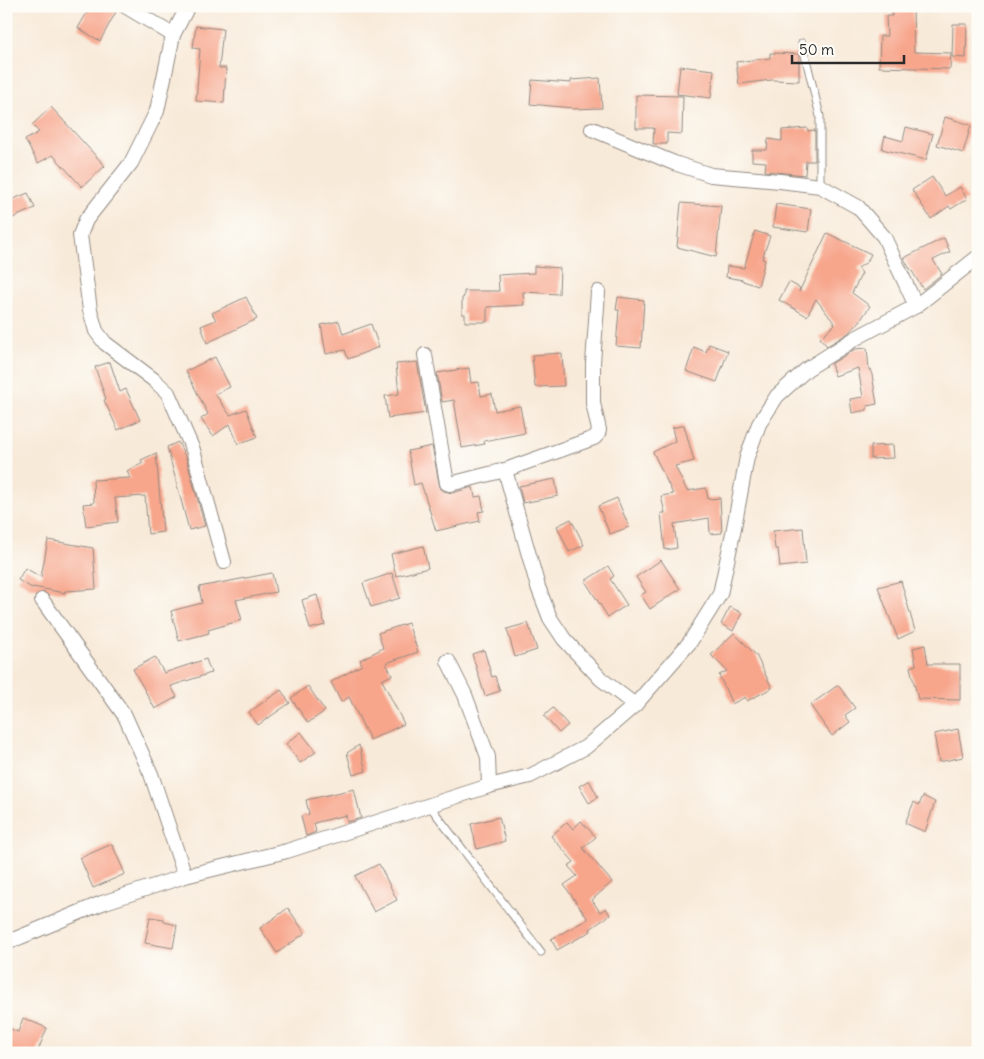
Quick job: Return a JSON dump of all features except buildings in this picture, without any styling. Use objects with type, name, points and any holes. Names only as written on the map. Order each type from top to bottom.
[{"type":"street","points":[[125,6],[173,35]]},
{"type":"street","points":[[188,6],[173,35],[156,111],[131,163],[86,220],[80,236],[90,310],[96,331],[105,343],[168,393],[193,450],[224,562]]},
{"type":"street","points":[[592,129],[674,163],[711,175],[780,180],[820,186],[858,207],[884,237],[916,306]]},
{"type":"street","points":[[8,939],[102,903],[185,876],[287,851],[489,786],[530,776],[586,747],[635,705],[690,642],[720,594],[747,457],[759,424],[777,396],[807,369],[823,358],[916,306],[978,256]]},
{"type":"street","points":[[425,355],[447,483],[450,484],[504,470],[594,438],[598,434],[593,403],[593,362],[598,292]]},
{"type":"street","points":[[504,470],[538,587],[550,618],[564,639],[601,679],[635,705]]},
{"type":"street","points":[[42,600],[125,716],[151,774],[185,876]]},
{"type":"street","points":[[448,661],[465,695],[488,757],[489,786]]},
{"type":"lane","points":[[802,43],[820,116],[820,186]]},
{"type":"lane","points":[[429,805],[541,952]]}]
